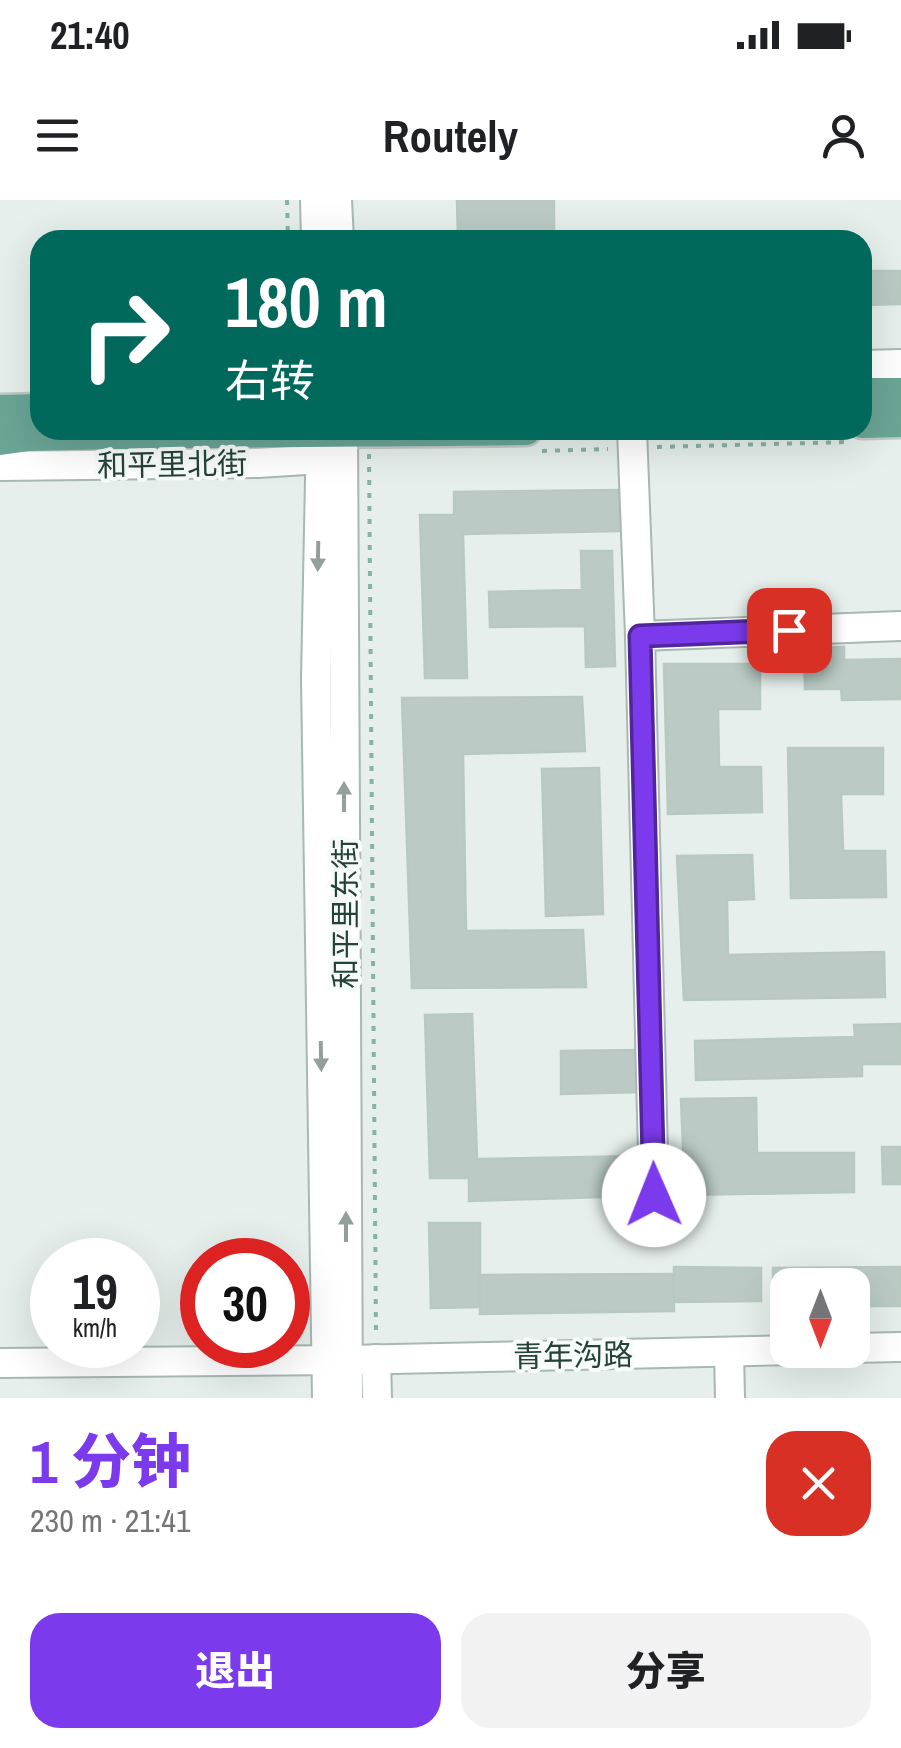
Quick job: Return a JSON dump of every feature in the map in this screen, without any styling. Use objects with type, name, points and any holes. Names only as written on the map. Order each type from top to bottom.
[{"type":"main road","points":[[872,393],[901,392]]},
{"type":"main road","points":[[0,410],[30,409]]},
{"type":"main road","points":[[872,423],[901,422]]},
{"type":"main road","name":"和平里北街","points":[[0,440],[30,436]]},
{"type":"street","points":[[315,200],[316,230]]},
{"type":"street","points":[[338,200],[339,230]]},
{"type":"street","points":[[872,365],[901,364]]},
{"type":"street","name":"和平里北街","points":[[0,466],[258,463],[334,440]]},
{"type":"street","name":"和平里东街","points":[[327,1398],[336,1360],[337,440]]},
{"type":"street","points":[[632,440],[654,1195]]},
{"type":"street","points":[[640,636],[901,626]]},
{"type":"street","points":[[870,1348],[901,1347]]},
{"type":"street","name":"青年沟路","points":[[0,1363],[770,1351]]},
{"type":"street","points":[[729,1352],[730,1398]]},
{"type":"street","points":[[376,1359],[377,1398]]},
{"type":"street","name":"和平里东街","points":[[336,1360],[348,1398]]},
{"type":"path","points":[[287,200],[288,230]]},
{"type":"path","points":[[337,440],[376,1359]]},
{"type":"building","points":[[457,200],[554,200],[554,230],[458,230]]},
{"type":"building","points":[[872,271],[901,271],[901,304],[872,305]]},
{"type":"building","points":[[619,490],[620,531],[463,534],[467,678],[425,678],[420,515],[454,515],[454,492]]},
{"type":"building","points":[[581,551],[612,551],[615,666],[586,667],[585,626],[490,627],[489,592],[582,590]]},
{"type":"building","points":[[844,647],[844,660],[901,659],[901,699],[842,700],[841,689],[805,689],[804,648]]},
{"type":"building","points":[[664,664],[760,664],[760,709],[718,709],[719,767],[761,767],[762,812],[668,814]]},
{"type":"building","points":[[582,697],[585,751],[463,754],[466,931],[583,930],[586,987],[412,988],[402,698]]},
{"type":"building","points":[[788,748],[883,748],[883,794],[841,794],[843,851],[885,851],[886,897],[791,898]]},
{"type":"building","points":[[599,768],[603,914],[546,916],[542,769]]},
{"type":"building","points":[[752,855],[754,899],[727,900],[728,955],[884,952],[885,997],[684,1000],[677,856]]},
{"type":"building","points":[[472,1014],[477,1159],[637,1156],[637,1196],[469,1201],[469,1178],[430,1178],[425,1015]]},
{"type":"building","points":[[901,1024],[901,1064],[862,1064],[862,1076],[696,1080],[695,1041],[855,1037],[854,1025]]},
{"type":"building","points":[[640,1050],[641,1092],[561,1094],[561,1051]]},
{"type":"building","points":[[756,1098],[757,1153],[854,1153],[854,1192],[685,1195],[681,1099]]},
{"type":"building","points":[[882,1147],[901,1147],[901,1184],[883,1184]]},
{"type":"building","points":[[429,1223],[480,1223],[480,1307],[431,1308]]},
{"type":"building","points":[[674,1267],[761,1268],[761,1301],[674,1302]]},
{"type":"building","points":[[901,1267],[901,1306],[870,1306],[870,1268],[773,1268]]},
{"type":"building","points":[[673,1274],[674,1311],[480,1314],[480,1275]]},
{"type":"route","points":[[654,1195],[640,636],[789,630]]}]
